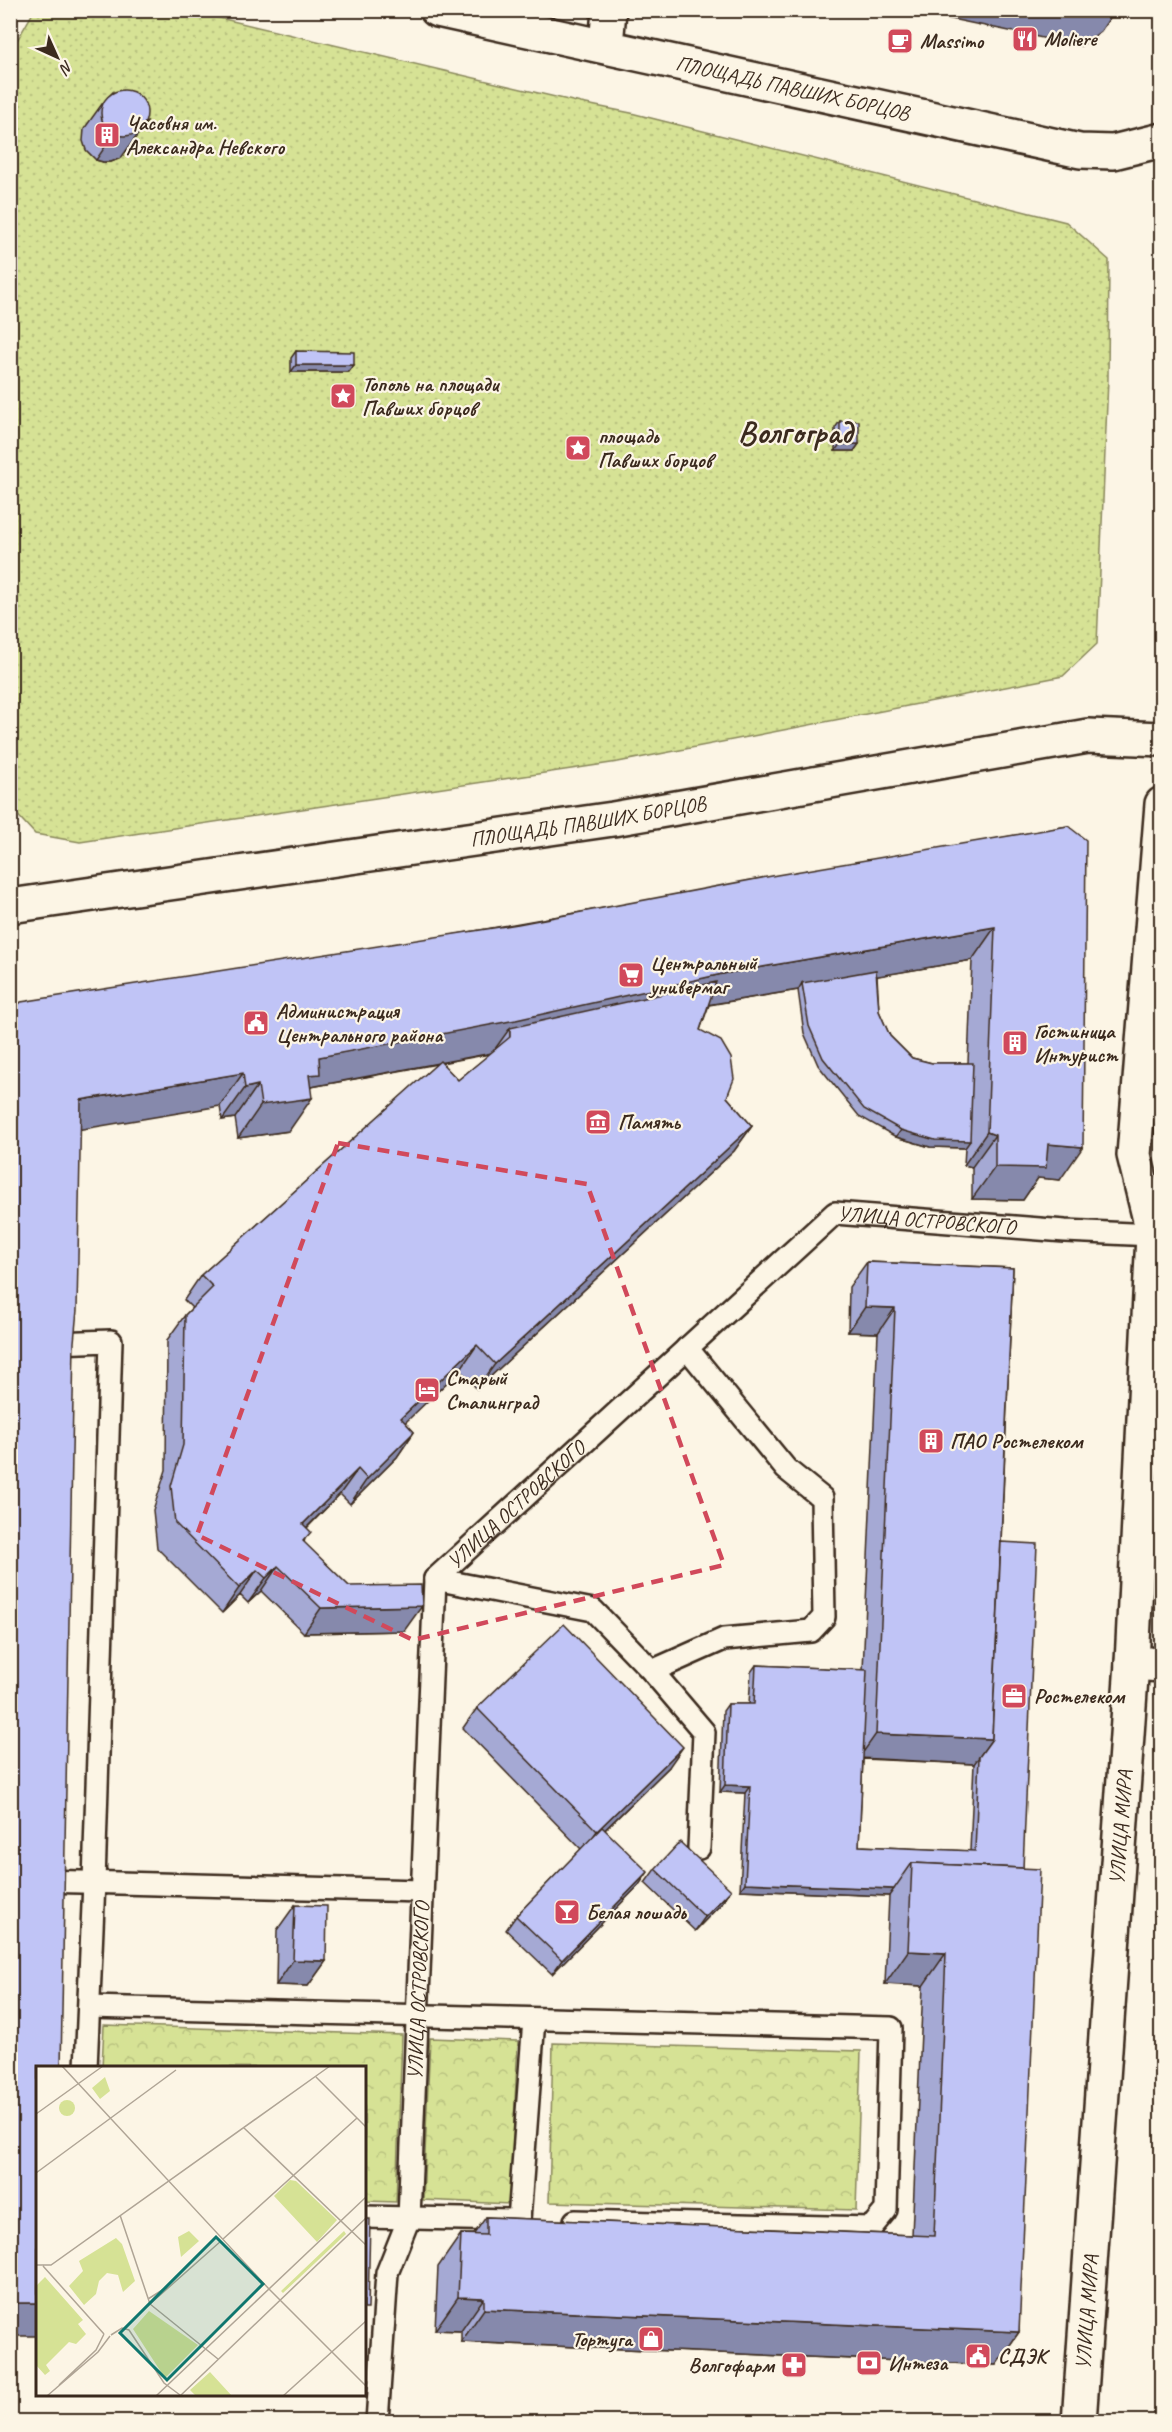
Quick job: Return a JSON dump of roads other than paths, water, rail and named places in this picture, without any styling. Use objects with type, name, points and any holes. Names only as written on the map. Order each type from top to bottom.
[{"type":"street","name":"ПЛОЩАДЬ ПАВШИХ БОРЦОВ","points":[[437,10],[1080,151],[1113,152],[1156,142]]},
{"type":"street","points":[[606,46],[609,10]]},
{"type":"street","name":"ПЛОЩАДЬ ПАВШИХ БОРЦОВ","points":[[10,906],[613,819],[1088,736],[1161,739]]},
{"type":"street","name":"УЛИЦА МИРА","points":[[1153,1235],[1134,1155],[1161,804]]},
{"type":"street","name":"УЛИЦА МИРА","points":[[1079,2421],[1147,1664],[1153,1235],[1161,1196]]},
{"type":"lane","name":"УЛИЦА ОСТРОВСКОГО","points":[[377,2421],[387,2273],[409,2218],[435,1580],[835,1213],[1053,1230],[1153,1235]]},
{"type":"lane","points":[[54,1343],[111,1341],[86,2066]]},
{"type":"lane","points":[[652,1671],[724,1639],[811,1631],[824,1617],[822,1498],[786,1469],[687,1348]]},
{"type":"lane","points":[[435,1580],[593,1610],[652,1671],[704,1732],[699,1848]]},
{"type":"lane","points":[[42,1881],[422,1891]]},
{"type":"lane","points":[[89,2007],[891,2028],[886,2210],[871,2228],[366,2217]]},
{"type":"lane","points":[[519,2220],[534,2019]]},
{"type":"place","name":"Moliere","points":[[1025,39]]},
{"type":"place","name":"Massimo","points":[[900,41]]},
{"type":"place","name":"Часовня им. Александра Невского","points":[[107,135]]},
{"type":"place","name":"Тополь на площади Павших борцов","points":[[343,396]]},
{"type":"place","name":"площадь Павших борцов","points":[[578,448]]},
{"type":"place","name":"Центральный универмаг","points":[[631,975]]},
{"type":"place","name":"Администрация Центрального района","points":[[256,1023]]},
{"type":"place","name":"Гостиница Интурист","points":[[1015,1043]]},
{"type":"place","name":"Память","points":[[598,1122]]},
{"type":"place","name":"Старый Сталинград","points":[[427,1390]]},
{"type":"place","name":"ПАО Ростелеком","points":[[931,1441]]},
{"type":"place","name":"Ростелеком","points":[[1014,1696]]},
{"type":"place","name":"Белая лошадь","points":[[567,1912]]},
{"type":"place","name":"Тортуга","points":[[651,2339]]},
{"type":"place","name":"СДЭК","points":[[978,2356]]},
{"type":"place","name":"Интеза","points":[[869,2363]]},
{"type":"place","name":"Волгофарм","points":[[794,2365]]},
{"type":"district","name":"Волгоград","points":[[795,432]]}]
